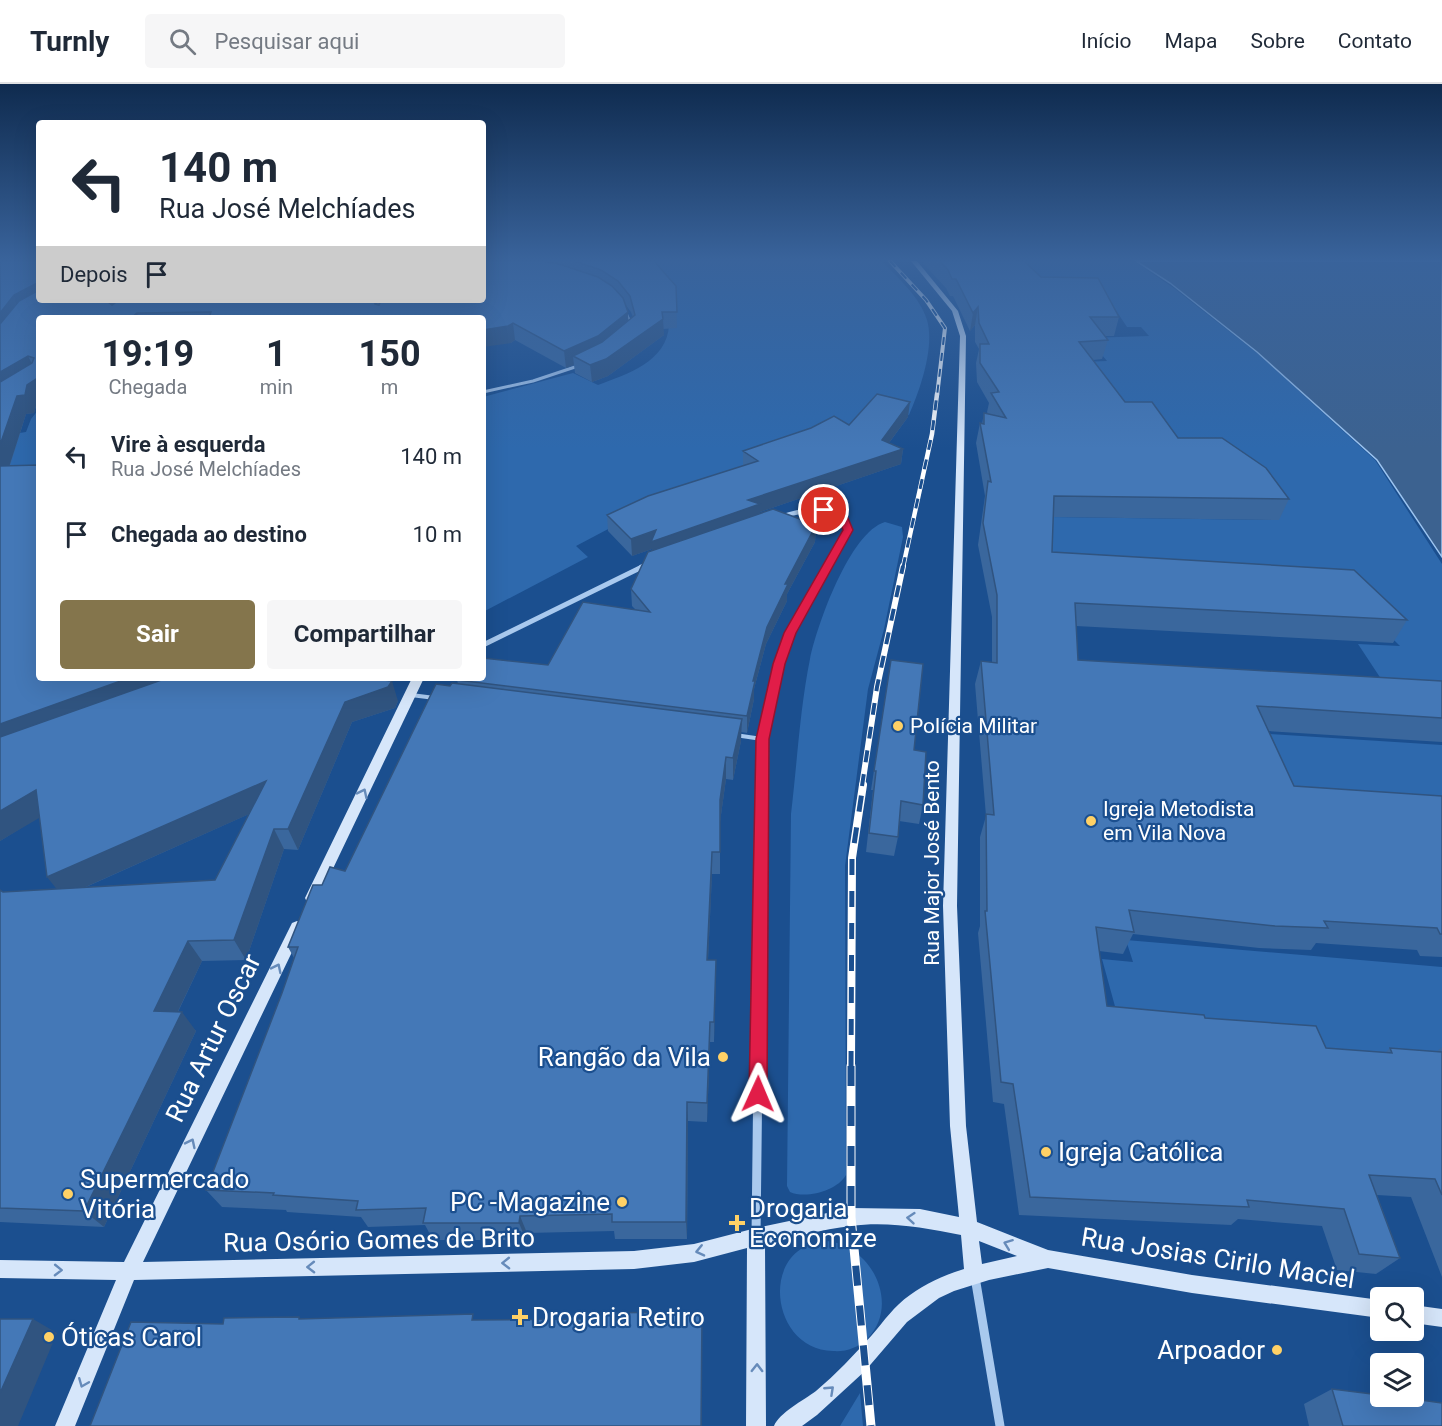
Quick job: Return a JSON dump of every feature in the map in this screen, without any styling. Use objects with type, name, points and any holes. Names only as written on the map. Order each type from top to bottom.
[{"type":"street","points":[[629,335],[631,324]]},
{"type":"street","name":"Rua Major José Bento","points":[[959,324],[963,336],[950,906],[958,1126],[974,1274]]},
{"type":"street","points":[[486,391],[533,381],[589,362]]},
{"type":"street","points":[[756,1426],[762,739],[779,664],[790,633],[848,530],[844,520],[824,510],[804,510],[778,518]]},
{"type":"street","points":[[486,643],[616,578],[653,562]]},
{"type":"street","name":"Rua Artur Oscar","points":[[65,1426],[129,1271],[417,681]]},
{"type":"street","name":"Rua Josias Cirilo Maciel","points":[[756,1236],[851,1217],[920,1218],[969,1228],[1048,1259],[1192,1284],[1370,1308]]},
{"type":"street","name":"Rua Osório Gomes de Brito","points":[[0,1269],[129,1271],[634,1260],[694,1253],[756,1236]]},
{"type":"street","name":"Rua Josias Cirilo Maciel","points":[[784,1426],[802,1415],[832,1389],[879,1341],[900,1315],[935,1290],[974,1274],[1048,1259]]},
{"type":"street","points":[[974,1274],[1000,1426]]},
{"type":"street","points":[[1424,1316],[1442,1318]]},
{"type":"lane","points":[[411,695],[446,699]]},
{"type":"lane","points":[[727,734],[762,739]]},
{"type":"shaded area","points":[[667,324],[928,324],[928,355],[922,381],[909,415],[873,408],[852,431],[612,527],[576,546],[588,557],[486,610],[486,396],[573,373],[598,385],[644,365],[661,348],[667,338],[669,325]]},
{"type":"shaded area","points":[[1125,324],[1219,324],[1257,353],[1375,460],[1442,564],[1442,700],[1393,697],[1358,644],[1400,646],[1340,587],[1050,572],[1051,517],[1279,520],[1249,480],[1064,421],[1080,362],[1107,361],[1088,338],[1149,336],[1141,327],[1127,327]]},
{"type":"shaded area","points":[[1221,324],[1442,324],[1442,557],[1377,460],[1257,352]]},
{"type":"shaded area","points":[[36,413],[36,493],[0,477],[0,436],[26,432]]},
{"type":"shaded area","points":[[885,522],[902,527],[903,537],[884,629],[868,689],[845,866],[846,1175],[842,1181],[829,1189],[804,1195],[790,1192],[787,1186],[791,814],[804,697],[814,644],[837,581],[860,543],[872,529]]},
{"type":"shaded area","points":[[1255,733],[1442,745],[1442,817],[1292,805]]},
{"type":"shaded area","points":[[1126,940],[1442,967],[1442,1064],[1309,1052],[1116,1010],[1102,959],[1133,962]]},
{"type":"shaded area","points":[[825,1241],[841,1244],[855,1252],[876,1278],[881,1293],[882,1309],[877,1325],[863,1342],[842,1351],[812,1346],[796,1334],[785,1317],[780,1298],[781,1278],[789,1261],[804,1247]]},
{"type":"shaded area","points":[[860,1393],[863,1426],[840,1426]]},
{"type":"building","points":[[0,324],[36,324],[36,379],[27,385],[25,395],[17,396],[0,445],[0,382],[32,363],[34,358],[28,356],[0,372]]},
{"type":"building","points":[[486,324],[512,324],[486,330]]},
{"type":"building","points":[[514,324],[613,324],[598,336],[564,351]]},
{"type":"building","points":[[624,324],[656,324],[606,359],[590,365],[573,356],[602,342]]},
{"type":"building","points":[[979,324],[1095,324],[1108,340],[1079,342],[1125,402],[1152,402],[1178,438],[1222,438],[1266,468],[1289,499],[1054,496],[1052,552],[1354,570],[1407,620],[1075,603],[1078,660],[1442,681],[1442,718],[1257,706],[1294,786],[1442,796],[1442,934],[1437,928],[1324,921],[1328,928],[1275,926],[1129,910],[1134,932],[1096,927],[1107,1006],[1204,1015],[1205,1018],[1316,1026],[1326,1048],[1392,1053],[1390,1048],[1442,1052],[1442,1195],[1435,1179],[1369,1175],[1400,1258],[1359,1254],[1344,1209],[1247,1200],[1249,1207],[1030,1197],[1013,1084],[1001,1082],[985,911],[987,911],[986,814],[994,815],[981,661],[997,663],[997,595],[983,523],[988,481],[991,482],[980,423],[984,424],[984,413],[1006,418],[991,393],[999,392],[980,363],[980,344],[989,344]]},
{"type":"building","points":[[877,394],[910,402],[882,440],[903,449],[748,500],[760,504],[651,542],[656,530],[631,539],[607,515],[648,496],[758,461],[743,451],[811,428],[834,416],[849,425]]},
{"type":"building","points":[[36,465],[36,681],[121,681],[0,724],[0,466]]},
{"type":"building","points":[[773,509],[816,525],[785,584],[788,584],[767,627],[753,681],[755,681],[747,716],[465,681],[486,681],[486,658],[548,665],[583,602],[650,612],[631,589],[648,552]]},
{"type":"building","name":"Polícia Militar","points":[[891,660],[923,664],[914,750],[926,752],[923,805],[901,801],[898,837],[869,833],[876,771],[874,771]]},
{"type":"building","points":[[159,681],[392,681],[388,687],[345,702],[288,829],[274,829],[234,940],[188,941],[154,1011],[182,1012],[84,1211],[0,1208],[0,890],[3,892],[215,880],[266,781],[47,877],[36,790],[0,811],[0,737]]},
{"type":"building","points":[[452,683],[742,719],[733,758],[726,757],[720,800],[720,852],[712,852],[707,960],[716,960],[714,1022],[710,1022],[707,1103],[687,1102],[686,1222],[612,1222],[612,1214],[520,1216],[519,1223],[423,1223],[426,1208],[356,1210],[358,1201],[273,1195],[274,1193],[206,1190],[282,993],[298,947],[288,947],[313,885],[322,885],[330,867],[345,871],[436,684],[450,686]]},
{"type":"building","points":[[702,1312],[701,1426],[90,1426],[131,1322],[223,1324],[224,1318],[299,1317],[299,1319],[473,1314],[472,1320],[584,1319],[584,1313]]},
{"type":"building","points":[[0,1319],[33,1319],[0,1393]]},
{"type":"building","points":[[1332,1389],[1370,1394],[1370,1407],[1424,1407],[1424,1400],[1442,1403],[1442,1426],[1343,1426]]},
{"type":"railway","points":[[937,396],[945,328],[942,324]]},
{"type":"railway","points":[[903,567],[932,434],[937,394]]},
{"type":"railway","points":[[862,786],[877,687],[903,566]]},
{"type":"railway","points":[[851,1067],[852,858],[863,785]]},
{"type":"railway","points":[[851,1067],[851,1217],[871,1426]]},
{"type":"place","name":"Polícia Militar","points":[[898,726]]},
{"type":"place","name":"Igreja Metodista em Vila Nova","points":[[1091,821]]},
{"type":"place","name":"Rangão da Vila","points":[[723,1057]]},
{"type":"place","name":"Igreja Católica","points":[[1046,1152]]},
{"type":"place","name":"Supermercado Vitória","points":[[68,1194]]},
{"type":"place","name":"PC -Magazine","points":[[622,1202]]},
{"type":"place","name":"Drogaria Economize","points":[[737,1223]]},
{"type":"place","name":"Drogaria Retiro","points":[[520,1317]]},
{"type":"place","name":"Óticas Carol","points":[[49,1337]]},
{"type":"place","name":"Arpoador","points":[[1277,1350]]},
{"type":"route","points":[[758,1094],[762,739],[779,664],[790,633],[848,530],[847,523],[840,516],[824,510]]}]
